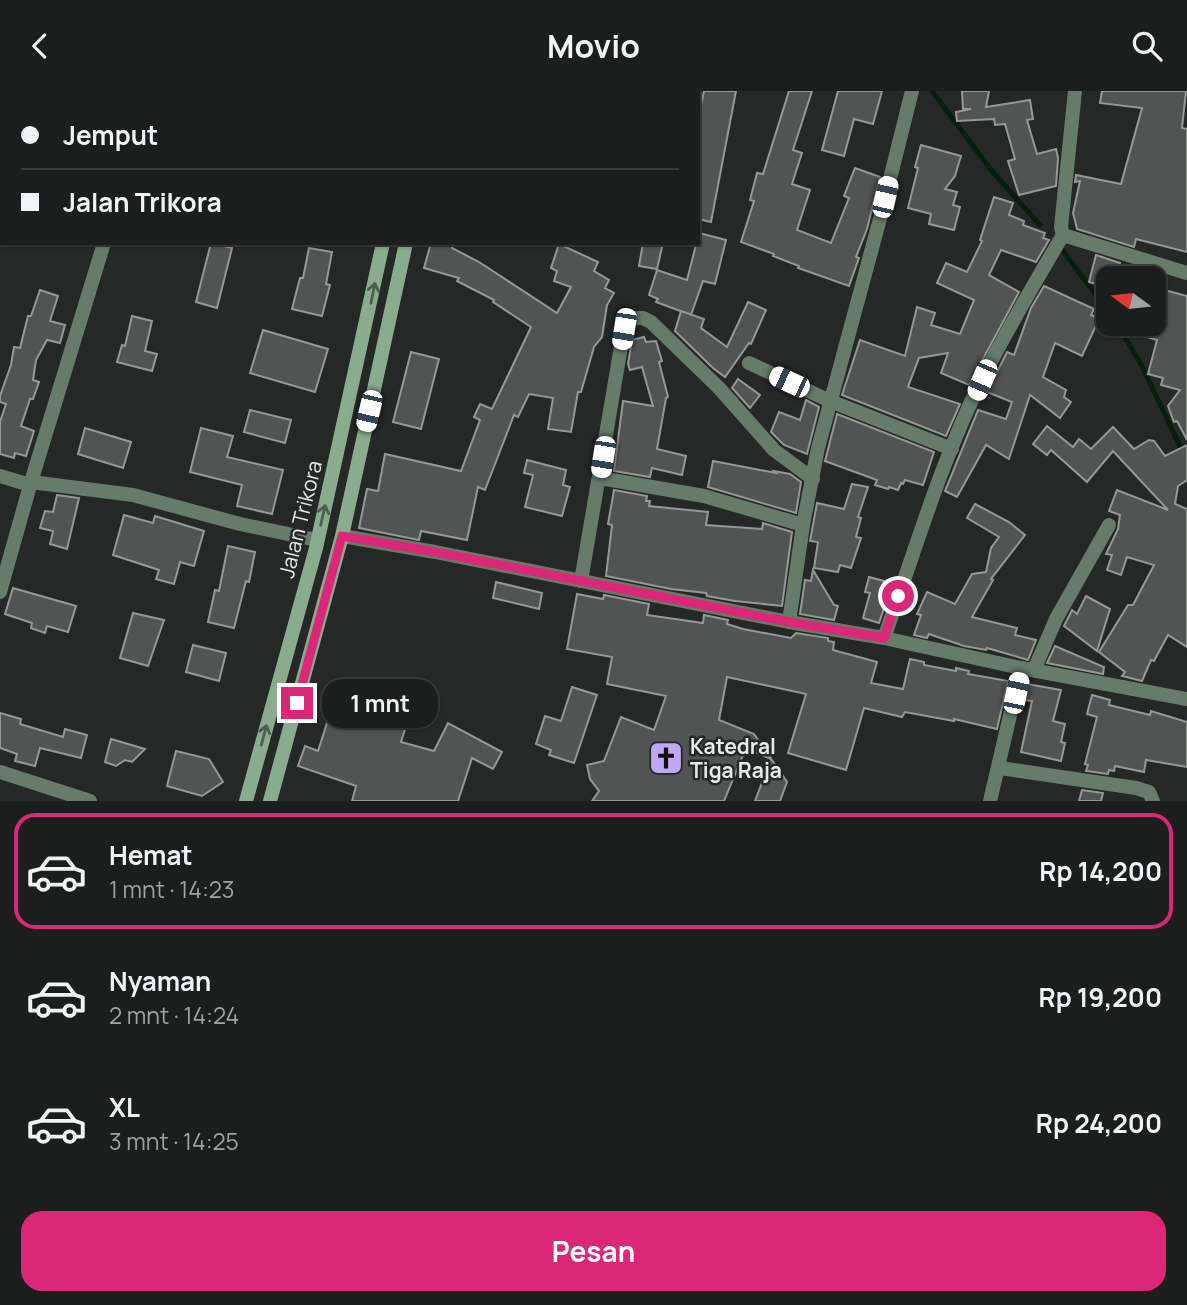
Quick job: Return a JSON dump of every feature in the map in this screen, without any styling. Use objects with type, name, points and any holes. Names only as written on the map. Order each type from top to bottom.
[{"type":"main road","name":"Jalan Trikora","points":[[246,801],[317,540],[383,245]]},
{"type":"main road","name":"Jalan Trikora","points":[[270,801],[342,536],[406,245]]},
{"type":"street","points":[[789,622],[803,525],[830,401],[912,91]]},
{"type":"street","points":[[884,638],[903,578],[952,449],[982,380],[1063,235],[1061,227],[1075,91]]},
{"type":"street","points":[[1063,235],[1187,273]]},
{"type":"street","points":[[0,592],[30,483],[103,245]]},
{"type":"street","points":[[581,581],[624,329],[633,318],[643,319],[661,331],[719,388],[774,450],[813,479]]},
{"type":"street","points":[[749,363],[830,401],[952,449]]},
{"type":"street","points":[[0,477],[133,495],[240,524],[317,540]]},
{"type":"street","points":[[600,478],[704,496],[803,525]]},
{"type":"street","points":[[990,801],[1027,669],[1109,525]]},
{"type":"street","points":[[342,536],[884,638],[1027,669],[1187,699]]},
{"type":"street","points":[[1000,768],[1136,788],[1149,792],[1153,801]]},
{"type":"street","points":[[0,772],[90,801]]},
{"type":"building","points":[[704,91],[736,91],[711,222],[700,219],[700,110]]},
{"type":"building","points":[[789,91],[812,91],[793,150],[802,153],[792,184],[810,190],[797,230],[831,243],[849,198],[844,196],[855,168],[880,177],[849,286],[798,268],[799,266],[773,256],[774,254],[741,242],[754,201],[750,200],[757,173],[763,174]]},
{"type":"building","points":[[838,91],[882,91],[873,124],[854,119],[844,156],[822,150]]},
{"type":"building","points":[[962,91],[989,91],[986,107],[1030,100],[1033,119],[1027,120],[1037,154],[1056,149],[1056,186],[1019,195],[1008,161],[1015,159],[1005,124],[995,125],[994,119],[957,121],[956,112],[971,109],[963,109]]},
{"type":"building","points":[[1102,91],[1186,91],[1182,128],[1187,129],[1187,252],[1136,239],[1134,247],[1077,229],[1073,213],[1080,181],[1075,182],[1076,175],[1121,184],[1142,108],[1100,103]]},
{"type":"building","points":[[921,145],[961,156],[955,176],[945,189],[957,192],[953,205],[960,207],[954,230],[929,224],[931,214],[908,208]]},
{"type":"building","points":[[994,197],[1013,203],[1009,215],[1024,221],[1023,225],[1045,233],[1043,238],[1049,240],[1036,262],[1001,250],[989,275],[1019,292],[969,385],[941,373],[948,353],[919,358],[908,387],[960,404],[946,436],[842,395],[860,340],[905,356],[917,307],[935,313],[931,325],[960,334],[974,300],[937,283],[946,263],[967,272],[982,241],[980,240]]},
{"type":"building","points":[[700,233],[726,240],[715,284],[703,281],[691,315],[656,302],[658,299],[649,295],[657,270],[687,280],[696,245],[700,245]]},
{"type":"building","points":[[210,245],[232,248],[217,308],[196,302]]},
{"type":"building","points":[[430,245],[453,245],[452,248],[479,262],[557,313],[571,287],[554,281],[557,271],[551,268],[559,245],[561,245],[598,262],[594,271],[609,280],[605,288],[614,293],[607,305],[602,337],[594,347],[581,392],[578,392],[571,432],[548,429],[553,398],[529,394],[518,417],[514,415],[485,490],[478,487],[467,540],[421,531],[419,540],[359,528],[367,489],[378,491],[385,454],[461,471],[480,420],[474,417],[480,404],[492,409],[531,327],[493,302],[494,300],[457,281],[459,278],[424,268]]},
{"type":"building","points":[[643,245],[663,245],[657,269],[639,266]]},
{"type":"building","points":[[309,248],[332,252],[326,284],[330,285],[322,316],[292,309],[300,278],[303,278]]},
{"type":"building","points":[[1096,255],[1120,263],[1119,266],[1096,266],[1096,284],[1089,282]]},
{"type":"building","points":[[1044,286],[1094,309],[1091,315],[1096,318],[1096,326],[1082,356],[1055,343],[1043,377],[1066,390],[1064,397],[1071,402],[1060,418],[1030,395],[1009,459],[986,445],[957,497],[945,491],[978,410],[1006,419],[1012,402],[987,392],[1007,352],[1014,355],[1031,308]]},
{"type":"building","points":[[40,290],[58,296],[50,321],[65,325],[60,343],[47,340],[36,360],[33,380],[39,382],[21,426],[34,431],[26,456],[15,453],[14,458],[0,454],[0,422],[6,404],[0,402],[0,396],[14,347],[20,348],[28,316],[31,316]]},
{"type":"building","points":[[1166,290],[1187,296],[1187,440],[1177,421],[1174,422],[1168,406],[1180,390],[1161,385],[1163,378],[1148,374],[1157,340],[1144,336],[1166,336]]},
{"type":"building","points":[[748,302],[766,310],[751,344],[749,343],[725,377],[675,331],[681,311],[704,319],[701,328],[727,347]]},
{"type":"building","points":[[132,316],[152,321],[145,351],[157,354],[152,371],[117,362],[122,345],[125,346]]},
{"type":"building","points":[[263,330],[328,349],[315,392],[250,373]]},
{"type":"building","points":[[644,337],[646,342],[656,341],[668,397],[657,449],[686,456],[682,475],[652,468],[650,477],[614,471],[623,401],[653,406],[642,367],[630,370],[628,364],[632,340]]},
{"type":"building","points":[[411,352],[439,359],[421,429],[393,422]]},
{"type":"building","points":[[738,379],[760,395],[750,408],[732,388]]},
{"type":"building","points":[[806,400],[819,407],[807,454],[784,445],[771,432],[779,412],[800,420]]},
{"type":"building","points":[[250,410],[291,420],[285,443],[244,432]]},
{"type":"building","points":[[837,414],[934,452],[923,485],[905,480],[898,490],[888,489],[875,485],[877,480],[825,461]]},
{"type":"building","points":[[1047,426],[1073,447],[1079,439],[1091,449],[1113,427],[1134,449],[1149,440],[1154,441],[1165,456],[1187,445],[1187,480],[1178,486],[1175,504],[1187,509],[1187,647],[1168,635],[1154,661],[1151,660],[1142,681],[1122,676],[1125,672],[1099,652],[1128,605],[1133,605],[1154,565],[1127,557],[1121,575],[1107,570],[1112,555],[1106,554],[1118,529],[1120,515],[1109,511],[1117,490],[1168,510],[1113,451],[1087,482],[1051,450],[1047,455],[1033,444]]},
{"type":"building","points":[[85,428],[131,442],[123,468],[78,454]]},
{"type":"building","points":[[201,428],[233,436],[227,457],[283,470],[272,514],[237,506],[242,485],[190,472]]},
{"type":"building","points":[[527,460],[566,470],[563,485],[570,487],[562,516],[525,507],[533,475],[524,473]]},
{"type":"building","points":[[713,461],[790,474],[801,482],[796,513],[708,487]]},
{"type":"building","points":[[852,484],[868,487],[858,517],[861,518],[856,537],[861,538],[851,568],[840,565],[838,572],[814,568],[818,542],[810,541],[817,503],[844,509]]},
{"type":"building","points":[[614,490],[647,496],[649,506],[708,512],[706,525],[762,529],[763,523],[792,532],[782,606],[735,601],[707,596],[706,593],[606,576],[612,525],[608,524]]},
{"type":"building","points":[[57,495],[79,498],[67,549],[50,544],[53,531],[40,528],[45,511],[53,512]]},
{"type":"building","points":[[975,504],[1009,522],[1025,535],[991,579],[993,580],[972,617],[1017,628],[1015,635],[1036,640],[1028,660],[987,648],[964,646],[929,634],[927,638],[914,635],[921,615],[917,614],[927,592],[955,604],[972,574],[986,572],[991,548],[999,537],[967,518]]},
{"type":"building","points":[[124,515],[153,523],[155,516],[204,531],[194,566],[180,562],[174,584],[156,579],[159,570],[113,555]]},
{"type":"building","points":[[228,546],[255,552],[249,582],[246,581],[234,628],[208,622],[215,590],[219,591]]},
{"type":"building","points":[[813,570],[834,605],[838,606],[834,620],[800,614],[805,580],[811,581]]},
{"type":"building","points":[[869,577],[884,581],[882,586],[891,588],[879,623],[863,618],[870,593],[865,592]]},
{"type":"building","points":[[496,582],[542,593],[539,609],[493,598]]},
{"type":"building","points":[[13,588],[76,606],[68,632],[47,626],[45,633],[31,628],[32,623],[5,614]]},
{"type":"building","points":[[577,594],[603,599],[604,595],[649,604],[647,615],[703,623],[704,615],[728,620],[727,624],[743,629],[791,638],[796,633],[828,638],[828,641],[834,642],[833,650],[877,662],[871,683],[903,689],[910,659],[924,662],[924,665],[956,671],[956,668],[969,671],[968,674],[1008,681],[997,729],[954,719],[905,712],[902,717],[864,708],[846,770],[788,753],[806,694],[727,677],[719,720],[754,734],[787,782],[780,801],[755,801],[771,759],[746,748],[724,801],[592,801],[599,791],[590,779],[587,765],[604,761],[621,717],[654,730],[666,696],[607,684],[612,657],[567,649]]},
{"type":"building","points":[[1086,596],[1110,609],[1097,651],[1064,626],[1072,610],[1077,614]]},
{"type":"building","points":[[133,613],[164,620],[148,666],[120,658]]},
{"type":"building","points":[[193,645],[226,653],[219,681],[186,672]]},
{"type":"building","points":[[1055,646],[1104,667],[1103,674],[1047,663]]},
{"type":"building","points":[[1027,684],[1061,690],[1053,721],[1065,724],[1061,761],[1021,752],[1032,701],[1024,700]]},
{"type":"building","points":[[572,687],[597,695],[574,763],[549,755],[551,750],[536,744],[545,716],[561,721]]},
{"type":"building","points":[[1092,695],[1110,700],[1109,705],[1150,715],[1151,711],[1187,722],[1187,767],[1146,760],[1144,772],[1115,766],[1114,771],[1109,770],[1108,774],[1086,771],[1088,765],[1085,764],[1097,717],[1087,714]]},
{"type":"building","points":[[335,698],[408,720],[401,742],[434,751],[448,723],[502,752],[493,769],[472,758],[458,801],[352,801],[356,786],[298,766],[305,746],[318,751]]},
{"type":"building","points":[[0,713],[21,719],[20,724],[63,737],[65,729],[87,735],[81,758],[40,748],[35,766],[15,761],[17,754],[0,748]]},
{"type":"building","points":[[111,739],[145,749],[132,762],[125,760],[116,766],[105,762]]},
{"type":"building","points":[[176,751],[209,759],[223,782],[202,796],[167,786]]},
{"type":"building","points":[[1082,790],[1103,793],[1101,801],[1079,801]]},
{"type":"waterway","points":[[932,91],[991,170],[1040,225]]},
{"type":"waterway","points":[[1060,247],[1096,295]]},
{"type":"waterway","points":[[1124,336],[1142,366],[1187,461]]},
{"type":"place","name":"Katedral Tiga Raja","points":[[666,758]]},
{"type":"route","points":[[297,703],[342,536],[884,638],[898,596]]}]
